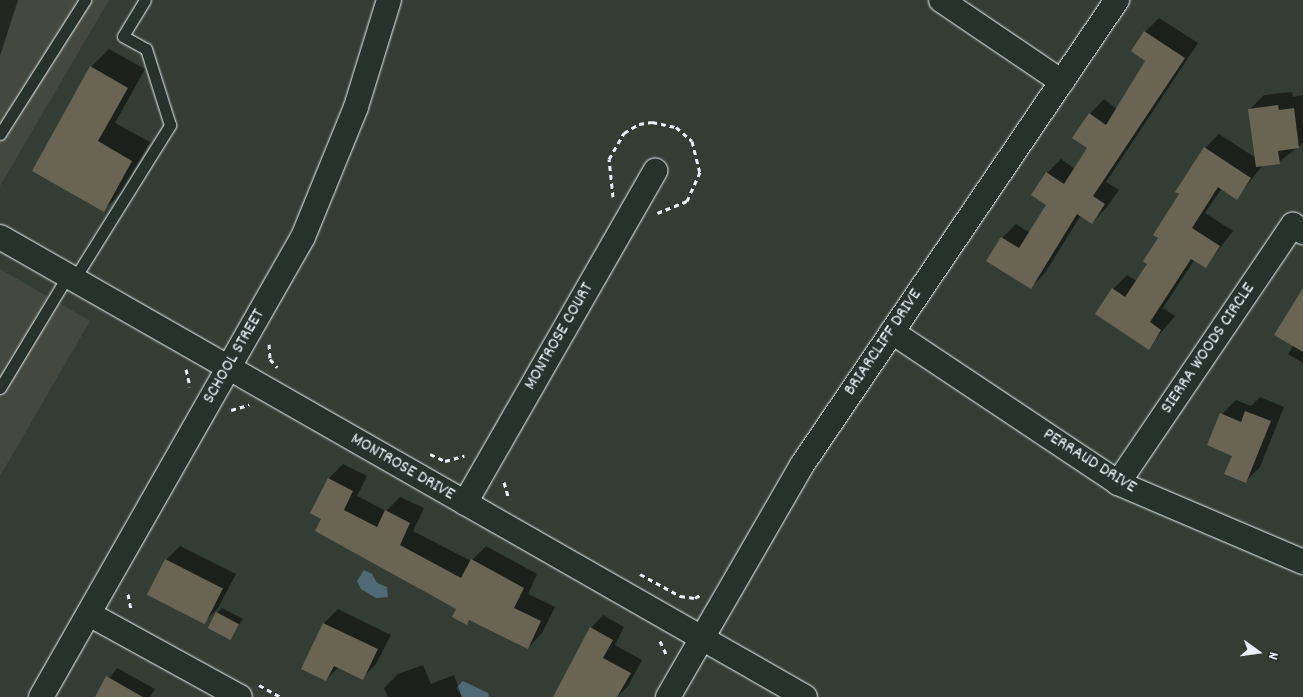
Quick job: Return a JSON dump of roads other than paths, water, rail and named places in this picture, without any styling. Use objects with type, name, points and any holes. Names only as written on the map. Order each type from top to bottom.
[{"type":"street","name":"SCHOOL STREET","points":[[41,697],[303,237],[332,173],[356,107],[389,0]]},
{"type":"street","points":[[941,0],[1062,82]]},
{"type":"street","name":"BRIARCLIFF DRIVE","points":[[668,697],[802,465],[1117,0]]},
{"type":"street","name":"MONTROSE COURT","points":[[465,504],[655,171]]},
{"type":"street","name":"SIERRA WOODS CIRCLE","points":[[1118,483],[1293,225],[1303,232]]},
{"type":"street","name":"MONTROSE DRIVE","points":[[0,238],[805,697]]},
{"type":"street","name":"PERRAUD DRIVE","points":[[892,332],[1118,483],[1303,562]]},
{"type":"street","points":[[89,614],[246,689]]},
{"type":"lane","points":[[0,134],[84,0]]},
{"type":"lane","points":[[0,388],[170,125],[146,49],[123,36],[145,0]]},
{"type":"water","points":[[364,570],[372,574],[377,583],[387,587],[388,597],[376,598],[361,589],[357,581]]},
{"type":"water","points":[[463,681],[488,693],[489,697],[462,697],[456,688]]}]
